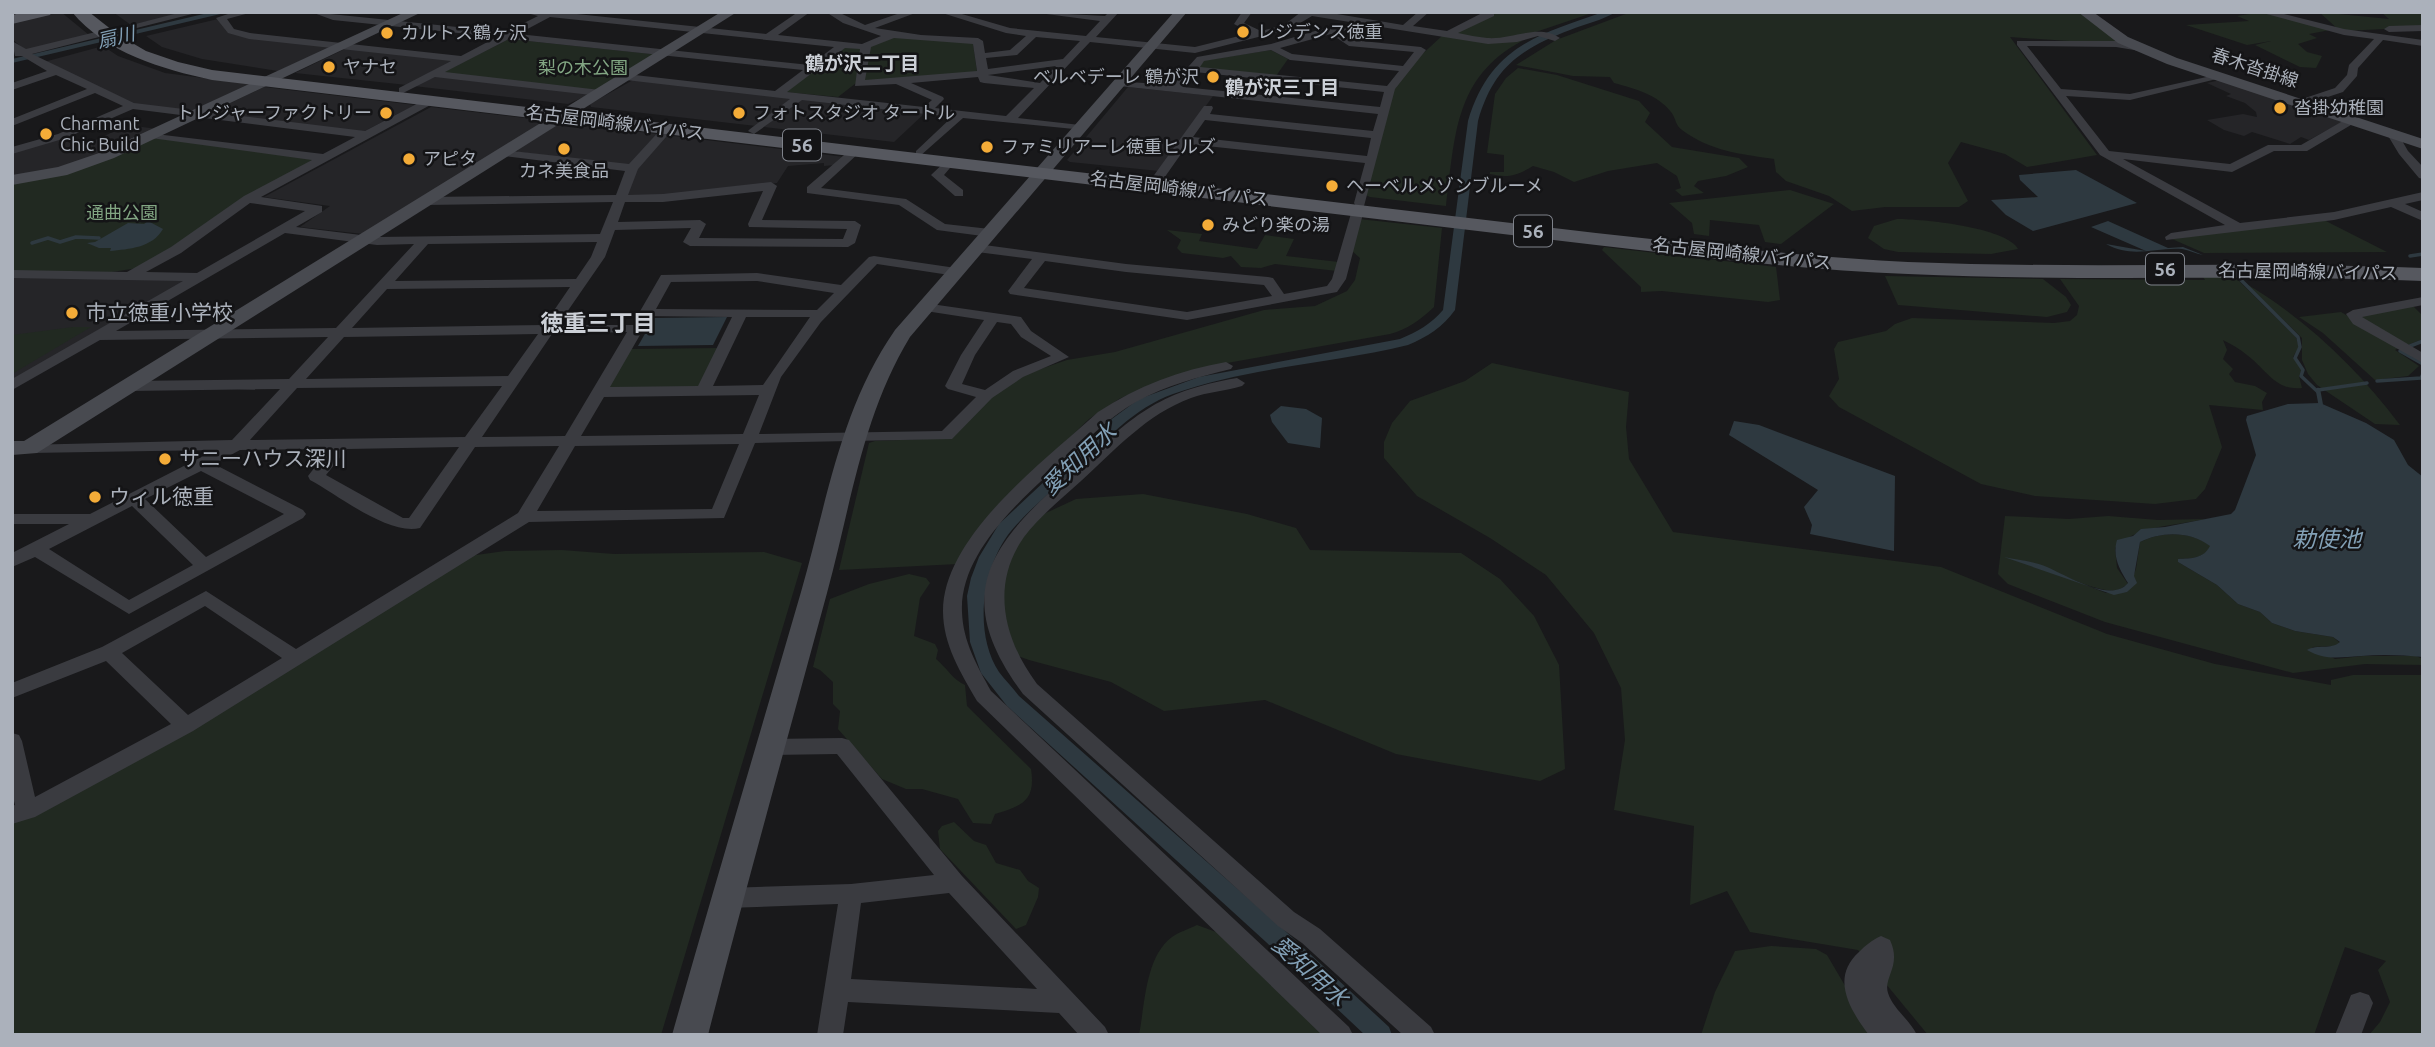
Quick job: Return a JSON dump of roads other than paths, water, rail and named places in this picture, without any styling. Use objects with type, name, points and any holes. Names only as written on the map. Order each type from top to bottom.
[{"type":"main road","points":[[12,19],[35,12]]},
{"type":"main road","points":[[12,19],[45,12]]},
{"type":"main road","name":"名古屋岡崎線バイパス","points":[[79,12],[146,57],[186,70],[403,90],[667,129],[949,162],[1158,178],[1359,206]]},
{"type":"main road","name":"名古屋岡崎線バイパス","points":[[94,12],[115,35]]},
{"type":"main road","name":"名古屋岡崎線バイパス","points":[[272,79],[430,101],[754,131],[1043,169],[1792,256],[1906,264],[2423,275]]},
{"type":"main road","name":"名古屋岡崎線バイパス","points":[[1906,264],[2329,263],[2423,267]]},
{"type":"street","points":[[25,58],[195,12]]},
{"type":"street","points":[[248,12],[221,18],[237,34],[461,60]]},
{"type":"street","points":[[316,12],[324,16],[391,24],[813,68]]},
{"type":"street","points":[[12,180],[86,163],[415,12]]},
{"type":"street","points":[[528,12],[866,47],[895,34]]},
{"type":"street","points":[[21,448],[129,386],[731,12]]},
{"type":"street","points":[[768,37],[804,12]]},
{"type":"street","points":[[831,12],[847,24],[895,34],[978,41],[984,80],[1042,86]]},
{"type":"street","points":[[867,28],[913,12]]},
{"type":"street","points":[[944,12],[990,27],[1033,34],[1195,50],[1287,27],[1308,13],[1367,19],[1447,35],[1500,41],[1538,33],[1555,38]]},
{"type":"street","points":[[1036,12],[1111,16]]},
{"type":"street","points":[[690,1035],[854,436],[868,394],[884,361],[924,307],[1181,12]]},
{"type":"street","points":[[1247,12],[1239,23],[1260,34]]},
{"type":"street","points":[[1405,28],[1424,12]]},
{"type":"street","points":[[1447,35],[1491,14],[1489,12]]},
{"type":"street","name":"春木沓掛線","points":[[2084,12],[2140,48],[2423,144]]},
{"type":"street","points":[[2264,12],[2344,32],[2423,43]]},
{"type":"street","points":[[403,90],[550,13]]},
{"type":"street","points":[[1009,120],[1111,16]]},
{"type":"street","points":[[1175,89],[1201,59],[1272,47],[1318,33],[1364,27],[1367,19]]},
{"type":"street","points":[[2344,32],[2423,28]]},
{"type":"street","points":[[1041,257],[1015,291],[1187,316],[1332,289],[1339,279],[1390,89],[1421,50],[1349,43],[1334,31]]},
{"type":"street","points":[[2344,32],[2352,43],[2370,51]]},
{"type":"street","points":[[980,56],[1013,53],[1033,34]]},
{"type":"street","points":[[2300,103],[2339,90],[2351,76],[2353,67],[2381,37]]},
{"type":"street","points":[[2140,48],[2022,41],[2104,153],[2238,227]]},
{"type":"street","points":[[12,44],[25,58],[132,106],[367,135]]},
{"type":"street","points":[[777,94],[844,44]]},
{"type":"street","points":[[859,84],[866,47]]},
{"type":"street","points":[[1272,47],[1290,57],[1405,69]]},
{"type":"street","points":[[838,101],[859,84],[983,73],[1066,62]]},
{"type":"street","points":[[1192,69],[1390,89]]},
{"type":"street","points":[[12,87],[56,71]]},
{"type":"street","points":[[433,74],[600,93]]},
{"type":"street","points":[[626,77],[1080,128]]},
{"type":"street","points":[[2057,92],[2130,97],[2220,77]]},
{"type":"street","points":[[898,81],[939,99],[926,111]]},
{"type":"street","points":[[1119,83],[1384,111]]},
{"type":"street","points":[[12,123],[96,89]]},
{"type":"street","points":[[1158,178],[1218,94]]},
{"type":"street","points":[[754,131],[799,97]]},
{"type":"street","points":[[128,276],[178,248],[248,199],[430,101]]},
{"type":"street","points":[[12,151],[62,136],[132,106]]},
{"type":"street","points":[[920,153],[960,115]]},
{"type":"street","points":[[1202,116],[1377,135]]},
{"type":"street","points":[[2104,153],[2232,167],[2272,147],[2303,149],[2352,120]]},
{"type":"street","points":[[341,445],[316,476],[400,524],[414,524],[598,257],[632,168],[667,129]]},
{"type":"street","points":[[2423,132],[2393,134],[2403,152],[2423,175]]},
{"type":"street","points":[[151,135],[325,158]]},
{"type":"street","points":[[1185,140],[1371,160]]},
{"type":"street","points":[[855,151],[811,190],[902,202],[942,227],[1041,257],[1268,281],[1281,299]]},
{"type":"street","points":[[504,153],[632,168]]},
{"type":"street","points":[[949,162],[937,175],[959,193]]},
{"type":"street","points":[[426,201],[663,198],[771,186],[744,242]]},
{"type":"street","points":[[2171,237],[2334,216],[2423,196]]},
{"type":"street","points":[[12,385],[318,209],[248,199]]},
{"type":"street","points":[[2393,203],[2423,217]]},
{"type":"street","points":[[283,229],[362,240],[425,240],[606,232],[700,224],[690,243],[848,243],[855,225],[754,224]]},
{"type":"street","points":[[12,561],[236,446],[425,240]]},
{"type":"street","points":[[525,517],[718,514],[774,377],[820,315],[874,260],[956,272]]},
{"type":"street","points":[[12,274],[199,277]]},
{"type":"street","points":[[820,315],[809,312],[646,313],[666,278],[757,277],[845,290]]},
{"type":"street","points":[[384,285],[580,283]]},
{"type":"street","points":[[2423,301],[2353,314],[2358,321],[2423,359]]},
{"type":"street","points":[[21,448],[946,436],[987,395],[1018,374],[1062,356],[1027,334],[1016,320],[924,307]]},
{"type":"street","points":[[703,391],[741,312]]},
{"type":"street","points":[[987,395],[953,386],[968,355],[993,317]]},
{"type":"street","points":[[12,741],[20,813],[186,726],[525,517],[637,328],[97,336]]},
{"type":"street","points":[[1340,1035],[984,696],[966,670],[953,628],[954,596],[961,568],[976,540],[992,519],[1104,415],[1122,402],[1169,380],[1231,374],[1149,412],[1110,443],[1017,534],[999,567],[994,586],[995,619],[1000,642],[1015,671],[1030,689],[1286,919],[1311,936],[1422,1035]]},
{"type":"street","points":[[129,386],[512,381]]},
{"type":"street","points":[[598,392],[769,390]]},
{"type":"street","points":[[35,550],[130,608],[297,514],[203,465]]},
{"type":"street","points":[[135,499],[205,566]]},
{"type":"street","points":[[12,519],[95,519]]},
{"type":"street","points":[[12,691],[108,652],[206,597],[296,658]]},
{"type":"street","points":[[108,652],[186,726]]},
{"type":"street","points":[[771,747],[842,746],[954,883],[1096,1035]]},
{"type":"street","points":[[727,898],[850,894],[954,883]]},
{"type":"street","points":[[830,1035],[850,894]]},
{"type":"street","points":[[1884,1035],[1855,989],[1857,973],[1881,947],[1882,968],[1875,977],[1874,996],[1904,1035]]},
{"type":"street","points":[[838,989],[1066,1002]]},
{"type":"street","points":[[2348,1035],[2360,1003]]},
{"type":"water","name":"扇川","points":[[212,12],[229,12],[12,63],[12,59]]},
{"type":"water","points":[[2076,170],[2137,203],[2033,231],[2006,215],[1991,200],[2038,197],[2020,180],[2019,175]]},
{"type":"water","points":[[148,221],[163,229],[146,244],[110,251],[111,248],[99,248],[87,243],[95,242],[128,223],[144,224]]},
{"type":"water","points":[[2108,221],[2168,248],[2183,247],[2203,255],[2182,249],[2146,251],[2091,227]]},
{"type":"water","points":[[2106,244],[2145,251],[2135,252]]},
{"type":"water","points":[[727,317],[713,345],[638,346],[654,318]]},
{"type":"water","name":"勅使池","points":[[2320,403],[2366,423],[2394,440],[2408,465],[2423,477],[2423,657],[2384,655],[2333,658],[2307,650],[2340,642],[2333,637],[2295,631],[2272,623],[2260,612],[2238,604],[2217,585],[2178,562],[2178,559],[2200,556],[2210,546],[2185,535],[2167,534],[2140,542],[2134,576],[2137,583],[2127,592],[2114,595],[2004,557],[2042,565],[2088,586],[2120,589],[2128,583],[2116,558],[2117,540],[2133,536],[2141,529],[2231,514],[2235,510],[2256,455],[2247,416],[2288,404]]},
{"type":"water","points":[[1281,406],[1306,409],[1322,418],[1320,448],[1288,443],[1272,422],[1270,415]]},
{"type":"water","points":[[1734,421],[1759,425],[1895,476],[1894,551],[1810,534],[1812,525],[1804,507],[1818,490],[1729,435]]},
{"type":"waterway","name":"愛知用水","points":[[1381,1035],[1274,935],[1013,701],[990,673],[979,642],[975,596],[979,578],[987,557],[1005,528],[1114,424],[1144,402],[1204,380],[1403,342],[1434,326],[1449,310],[1473,121],[1480,96],[1492,76],[1524,47],[1566,28],[1612,12]]},
{"type":"waterway","points":[[32,243],[48,238],[60,242],[76,237],[99,238]]},
{"type":"waterway","points":[[2410,256],[2423,254]]},
{"type":"waterway","points":[[2241,280],[2298,337],[2300,347],[2295,358],[2303,370],[2301,376],[2318,392]]},
{"type":"waterway","points":[[2410,346],[2423,341]]},
{"type":"waterway","points":[[2400,351],[2423,364]]},
{"type":"waterway","points":[[2377,381],[2421,378],[2423,374]]},
{"type":"waterway","points":[[2321,406],[2318,390],[2367,383]]},
{"type":"place","name":"レジデンス徳重","points":[[1243,32]]},
{"type":"place","name":"カルトス鶴ヶ沢","points":[[387,33]]},
{"type":"place","name":"ヤナセ","points":[[329,67]]},
{"type":"place","name":"ベルベデーレ 鶴が沢","points":[[1213,77]]},
{"type":"place","name":"沓掛幼稚園","points":[[2280,108]]},
{"type":"place","name":"トレジャーファクトリー","points":[[386,113]]},
{"type":"place","name":"フォトスタジオ タートル","points":[[739,113]]},
{"type":"place","name":"Charmant Chic Build","points":[[46,134]]},
{"type":"place","name":"ファミリアーレ徳重ヒルズ","points":[[987,147]]},
{"type":"place","name":"カネ美食品","points":[[564,149]]},
{"type":"place","name":"アピタ","points":[[409,159]]},
{"type":"place","name":"ヘーベルメゾンブルーメ","points":[[1332,186]]},
{"type":"place","name":"みどり楽の湯","points":[[1208,225]]},
{"type":"place","name":"市立徳重小学校","points":[[72,313]]},
{"type":"place","name":"サニーハウス深川","points":[[165,459]]},
{"type":"place","name":"ウィル徳重","points":[[95,497]]},
{"type":"district","name":"鶴が沢二丁目","points":[[862,63]]},
{"type":"district","name":"鶴が沢三丁目","points":[[1282,87]]},
{"type":"district","name":"徳重三丁目","points":[[598,323]]},
{"type":"park label","name":"梨の木公園","points":[[583,68]]},
{"type":"park label","name":"通曲公園","points":[[122,213]]}]
